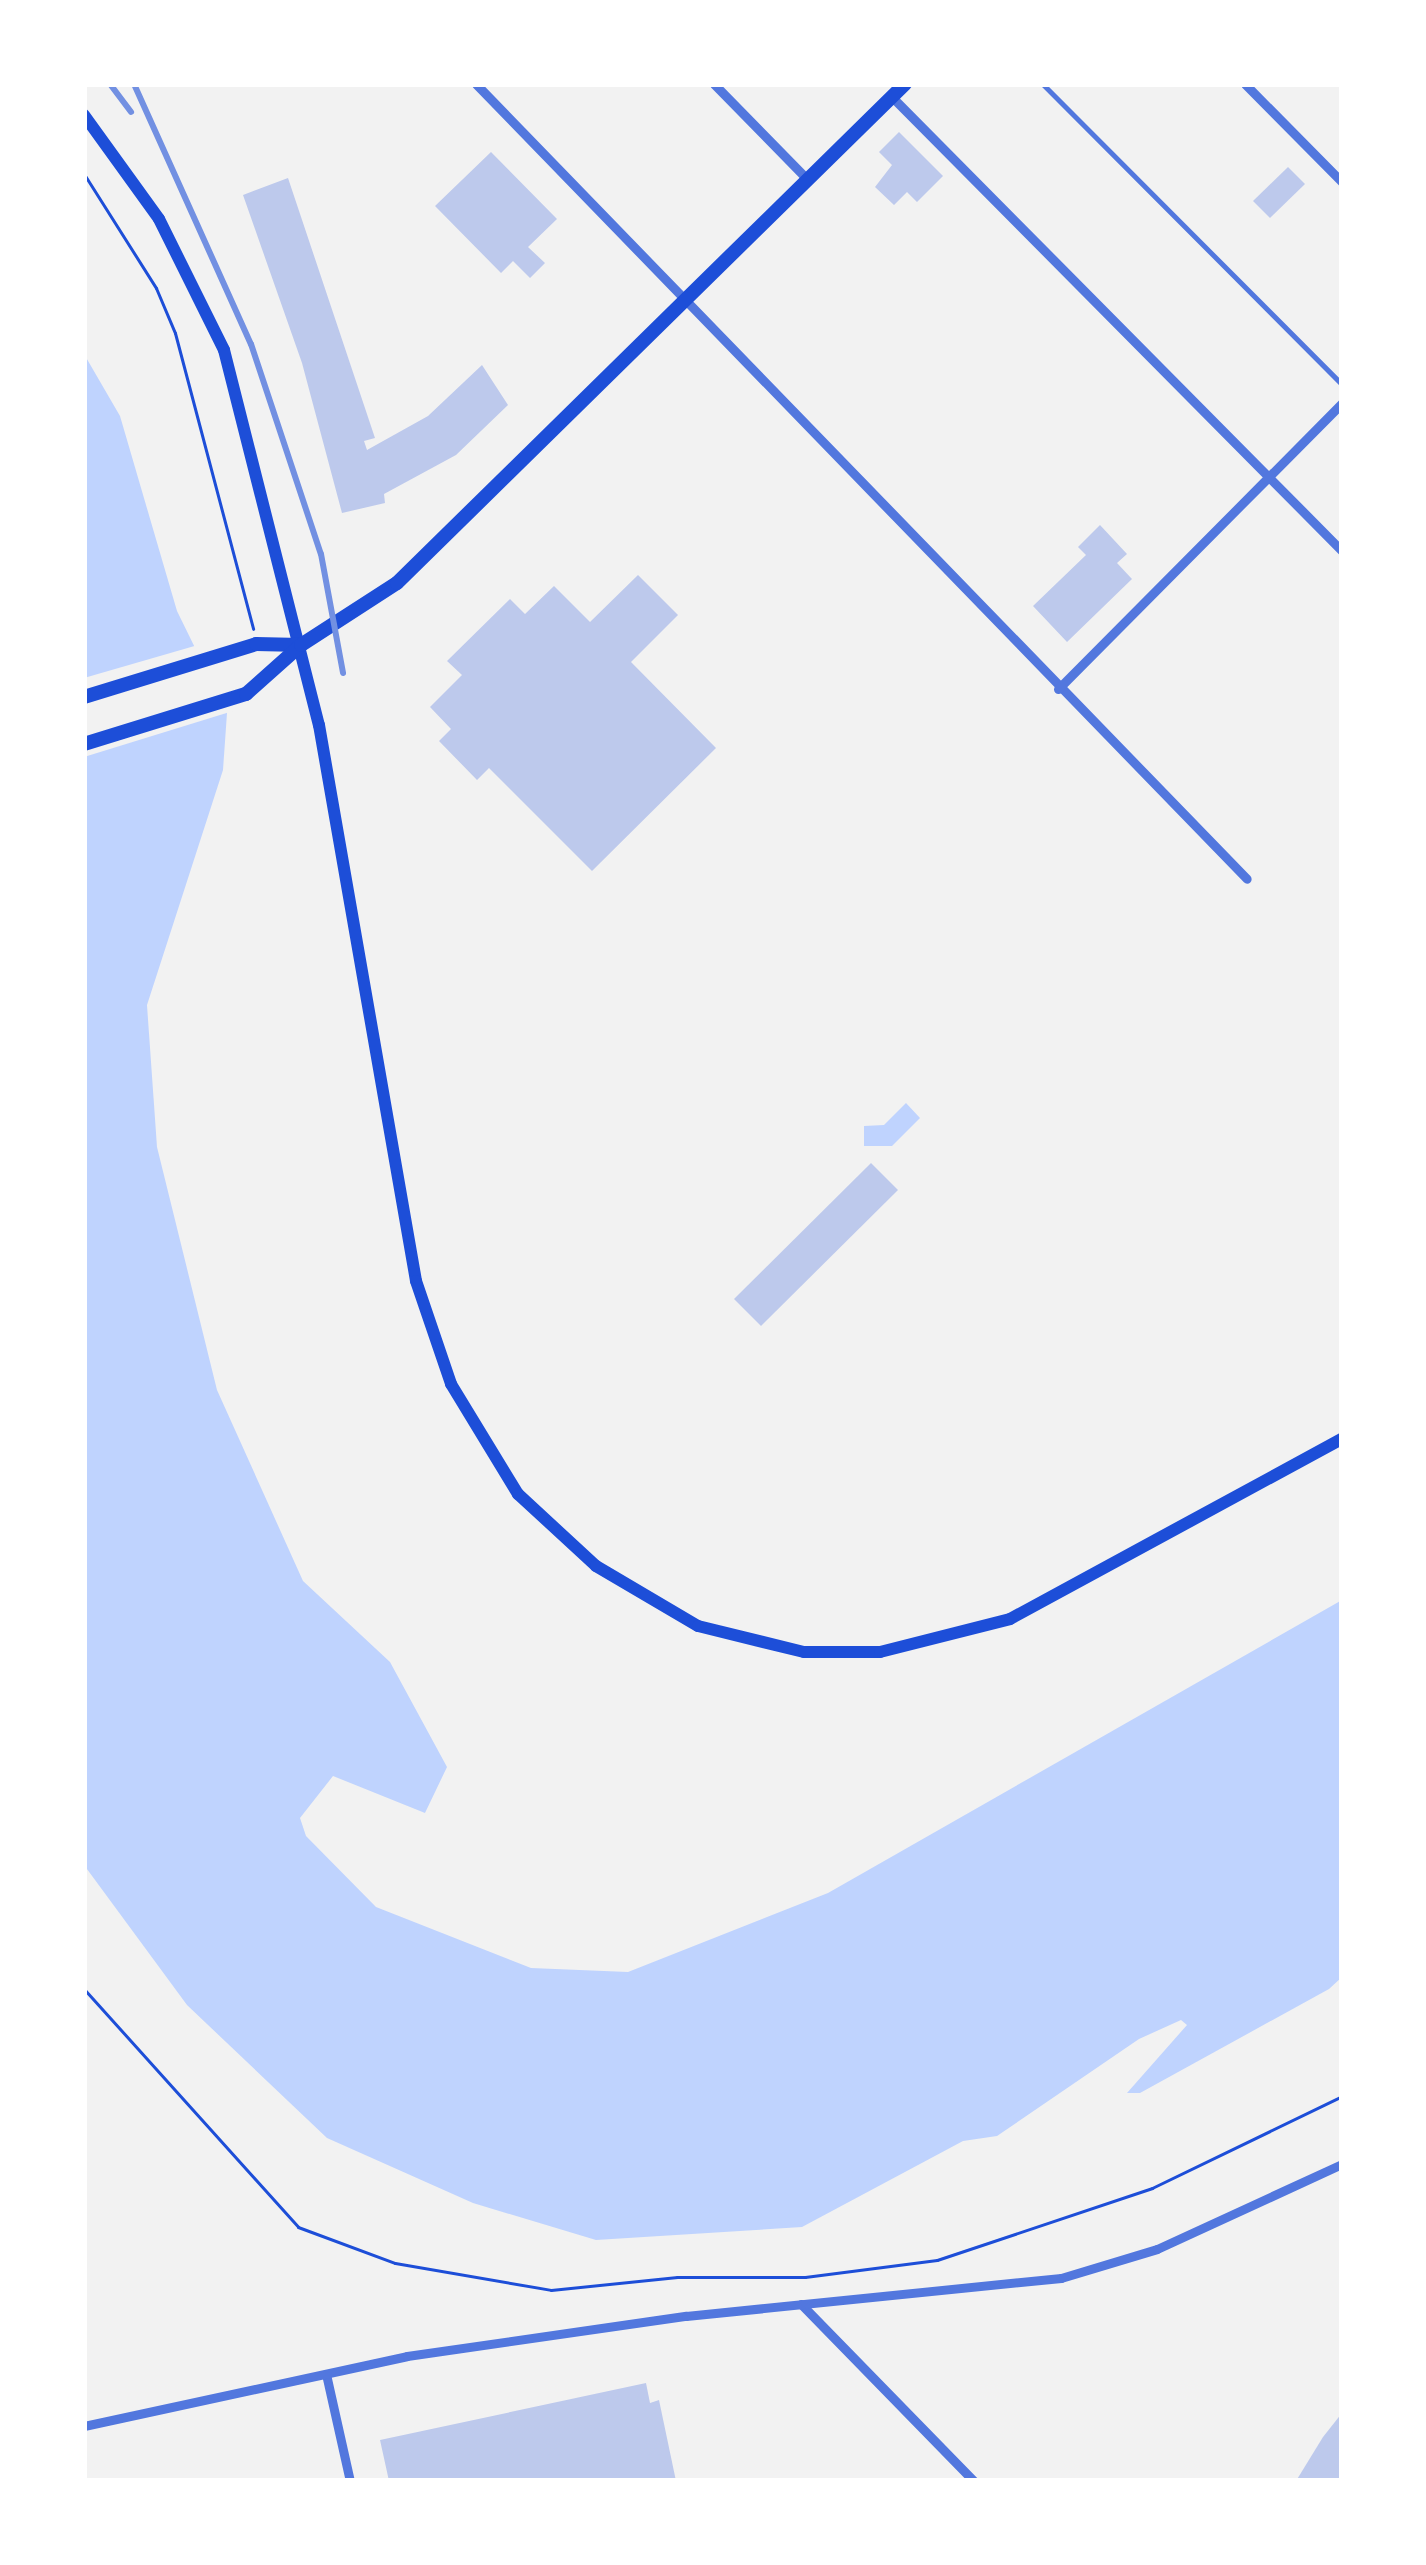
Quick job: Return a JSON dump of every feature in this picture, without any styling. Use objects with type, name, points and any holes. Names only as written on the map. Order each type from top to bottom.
[{"type":"main road","points":[[84,744],[246,694],[301,645],[397,583],[905,84]]},
{"type":"main road","points":[[84,115],[159,219],[218,334],[301,645],[400,1203],[431,1332],[464,1409],[518,1494],[596,1566],[676,1616],[752,1643],[854,1654],[928,1646],[1042,1604],[1342,1439]]},
{"type":"main road","points":[[84,697],[233,651],[301,645]]},
{"type":"street","points":[[476,84],[1247,879]]},
{"type":"street","points":[[714,84],[808,180]]},
{"type":"street","points":[[1245,84],[1342,182]]},
{"type":"street","points":[[892,97],[1342,551]]},
{"type":"street","points":[[1058,689],[1342,403]]},
{"type":"street","points":[[84,2426],[326,2374],[553,2334],[801,2304],[1011,2286],[1126,2261],[1342,2164]]},
{"type":"street","points":[[801,2304],[974,2481]]},
{"type":"street","points":[[326,2374],[350,2481]]},
{"type":"lane","points":[[1043,84],[1342,384]]},
{"type":"path","points":[[84,174],[124,233],[175,333],[252,628]]},
{"type":"path","points":[[84,1990],[298,2227],[395,2263],[551,2290],[677,2278],[805,2277],[937,2260],[1152,2188],[1342,2096]]},
{"type":"water","points":[[84,354],[120,416],[177,611],[227,713],[223,770],[147,1005],[157,1147],[217,1390],[303,1581],[390,1662],[447,1767],[425,1813],[333,1776],[300,1818],[306,1836],[376,1907],[531,1968],[628,1972],[828,1893],[1342,1600],[1342,1977],[1329,1989],[1140,2093],[1127,2093],[1187,2025],[1181,2020],[1139,2039],[997,2136],[963,2141],[802,2227],[596,2240],[473,2203],[327,2138],[187,2005],[84,1865]]},
{"type":"water","points":[[906,1103],[920,1118],[892,1146],[864,1146],[864,1126],[884,1125]]},
{"type":"pier","points":[[198,645],[233,711],[84,757],[84,678]]},
{"type":"building","points":[[899,132],[943,176],[917,202],[907,192],[894,205],[875,187],[892,165],[879,152]]},
{"type":"building","points":[[491,152],[557,219],[528,247],[545,263],[530,278],[513,261],[501,273],[435,206]]},
{"type":"building","points":[[1288,167],[1305,184],[1270,218],[1253,201]]},
{"type":"building","points":[[288,178],[375,438],[364,441],[367,450],[428,416],[482,365],[508,405],[456,455],[384,494],[385,503],[342,513],[302,363],[243,195]]},
{"type":"building","points":[[1100,525],[1127,554],[1117,563],[1132,579],[1067,642],[1033,606],[1086,555],[1078,547]]},
{"type":"building","points":[[638,575],[678,615],[631,662],[716,748],[592,871],[489,768],[477,780],[439,741],[451,729],[430,707],[462,675],[447,661],[510,599],[525,614],[554,586],[590,622]]},
{"type":"building","points":[[871,1163],[898,1190],[761,1326],[734,1299]]},
{"type":"building","points":[[646,2383],[650,2403],[659,2400],[676,2481],[389,2481],[380,2440]]},
{"type":"building","points":[[1342,2413],[1342,2481],[1296,2481],[1323,2437]]},
{"type":"railway","points":[[110,84],[131,112]]},
{"type":"railway","points":[[134,84],[251,344],[321,554],[343,673]]}]
